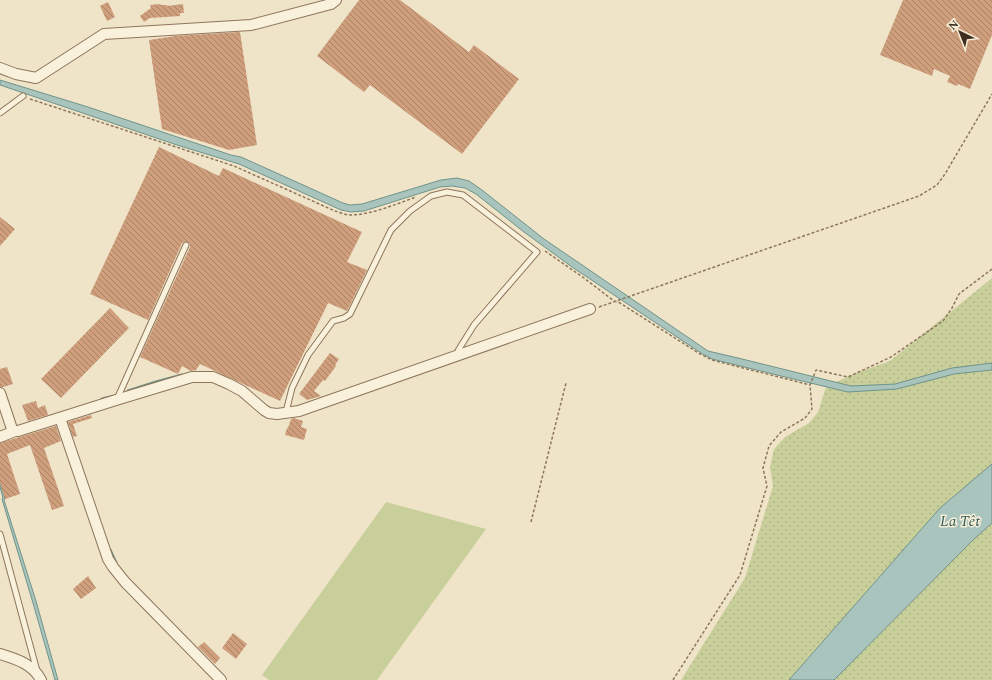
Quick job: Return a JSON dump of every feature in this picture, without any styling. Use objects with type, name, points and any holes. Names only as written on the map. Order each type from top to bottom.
[{"type":"street","points":[[0,68],[16,74],[36,78],[104,34],[251,25],[331,4],[336,0]]},
{"type":"street","points":[[0,437],[15,431],[18,432],[192,377],[213,377],[242,390],[269,413],[286,414],[590,310]]},
{"type":"street","points":[[0,394],[12,429],[15,431]]},
{"type":"street","points":[[60,418],[108,559],[125,582],[221,680]]},
{"type":"street","points":[[0,654],[22,662],[39,676]]},
{"type":"lane","points":[[0,113],[23,96]]},
{"type":"lane","points":[[286,414],[292,388],[308,355],[334,321],[344,318],[350,314],[391,230],[410,211],[431,196],[447,192],[463,194],[537,252],[474,325],[456,356]]},
{"type":"lane","points":[[116,400],[186,245]]},
{"type":"lane","points":[[0,534],[39,676]]},
{"type":"path","points":[[590,310],[919,196],[937,185],[945,174],[992,94]]},
{"type":"path","points":[[23,96],[234,166],[334,211],[349,215],[369,212],[418,196]]},
{"type":"path","points":[[546,251],[614,301],[620,303],[700,354],[712,360],[810,385]]},
{"type":"path","points":[[674,680],[740,575],[767,486],[763,468],[769,446],[780,432],[805,418],[812,409],[810,385],[816,370],[848,377],[891,356],[943,321],[959,294],[992,270]]},
{"type":"path","points":[[531,522],[566,383]]},
{"type":"green space","points":[[992,278],[992,464],[940,508],[789,680],[681,680],[745,578],[773,486],[770,468],[774,449],[785,437],[809,423],[818,412],[826,387],[851,375],[890,361]]},
{"type":"green space","points":[[386,502],[486,529],[377,680],[269,680],[262,675]]},
{"type":"green space","points":[[992,523],[992,680],[834,680],[973,540]]},
{"type":"water","points":[[0,80],[241,157],[350,205],[362,204],[441,180],[457,178],[469,181],[544,239],[708,351],[851,386],[895,384],[952,368],[992,363],[992,370],[954,374],[897,389],[848,392],[712,359],[572,267],[476,194],[465,188],[452,186],[440,187],[364,211],[351,212],[341,210],[239,164],[177,145],[0,85]]},
{"type":"water","name":"La Têt","points":[[992,464],[992,523],[973,540],[834,680],[789,680],[940,508]]},
{"type":"water","points":[[0,483],[36,601],[58,680],[55,680],[2,499]]},
{"type":"building","points":[[359,0],[400,0],[469,52],[474,45],[519,79],[462,154],[370,85],[364,92],[317,56]]},
{"type":"building","points":[[903,0],[992,0],[992,35],[970,89],[958,84],[957,86],[947,82],[950,76],[934,69],[932,76],[880,55]]},
{"type":"building","points":[[108,2],[115,17],[107,21],[100,6]]},
{"type":"building","points":[[160,4],[167,6],[183,4],[184,13],[180,13],[180,16],[150,18],[144,22],[140,16],[151,8],[150,5]]},
{"type":"building","points":[[240,32],[257,145],[229,150],[162,129],[149,40],[176,36]]},
{"type":"building","points":[[159,147],[219,176],[223,168],[362,232],[347,262],[367,270],[347,311],[328,303],[280,401],[200,364],[196,370],[191,371],[182,366],[178,374],[140,357],[190,247],[188,242],[185,241],[182,243],[148,320],[90,294]]},
{"type":"building","points":[[0,217],[15,229],[0,246]]},
{"type":"building","points":[[110,308],[129,328],[61,398],[41,379]]},
{"type":"building","points":[[330,353],[339,359],[335,365],[336,366],[325,381],[323,380],[314,391],[321,396],[307,400],[299,394]]},
{"type":"building","points":[[7,367],[13,384],[0,387],[0,369]]},
{"type":"building","points":[[36,401],[38,408],[45,405],[48,415],[28,421],[22,405]]},
{"type":"building","points":[[91,415],[92,418],[73,424],[77,436],[73,437],[68,422]]},
{"type":"building","points":[[294,418],[303,421],[301,427],[307,429],[304,440],[285,435],[291,419]]},
{"type":"building","points":[[56,426],[61,441],[44,448],[64,506],[52,510],[30,445],[7,454],[20,494],[5,499],[0,483],[0,443]]},
{"type":"building","points":[[88,576],[96,588],[81,599],[73,589]]},
{"type":"building","points":[[233,633],[247,644],[236,659],[222,648]]},
{"type":"building","points":[[204,642],[220,658],[215,664],[198,647]]},
{"type":"waterway","points":[[128,391],[182,375]]},
{"type":"waterway","points":[[102,399],[110,397]]},
{"type":"waterway","points":[[110,550],[116,563]]}]
